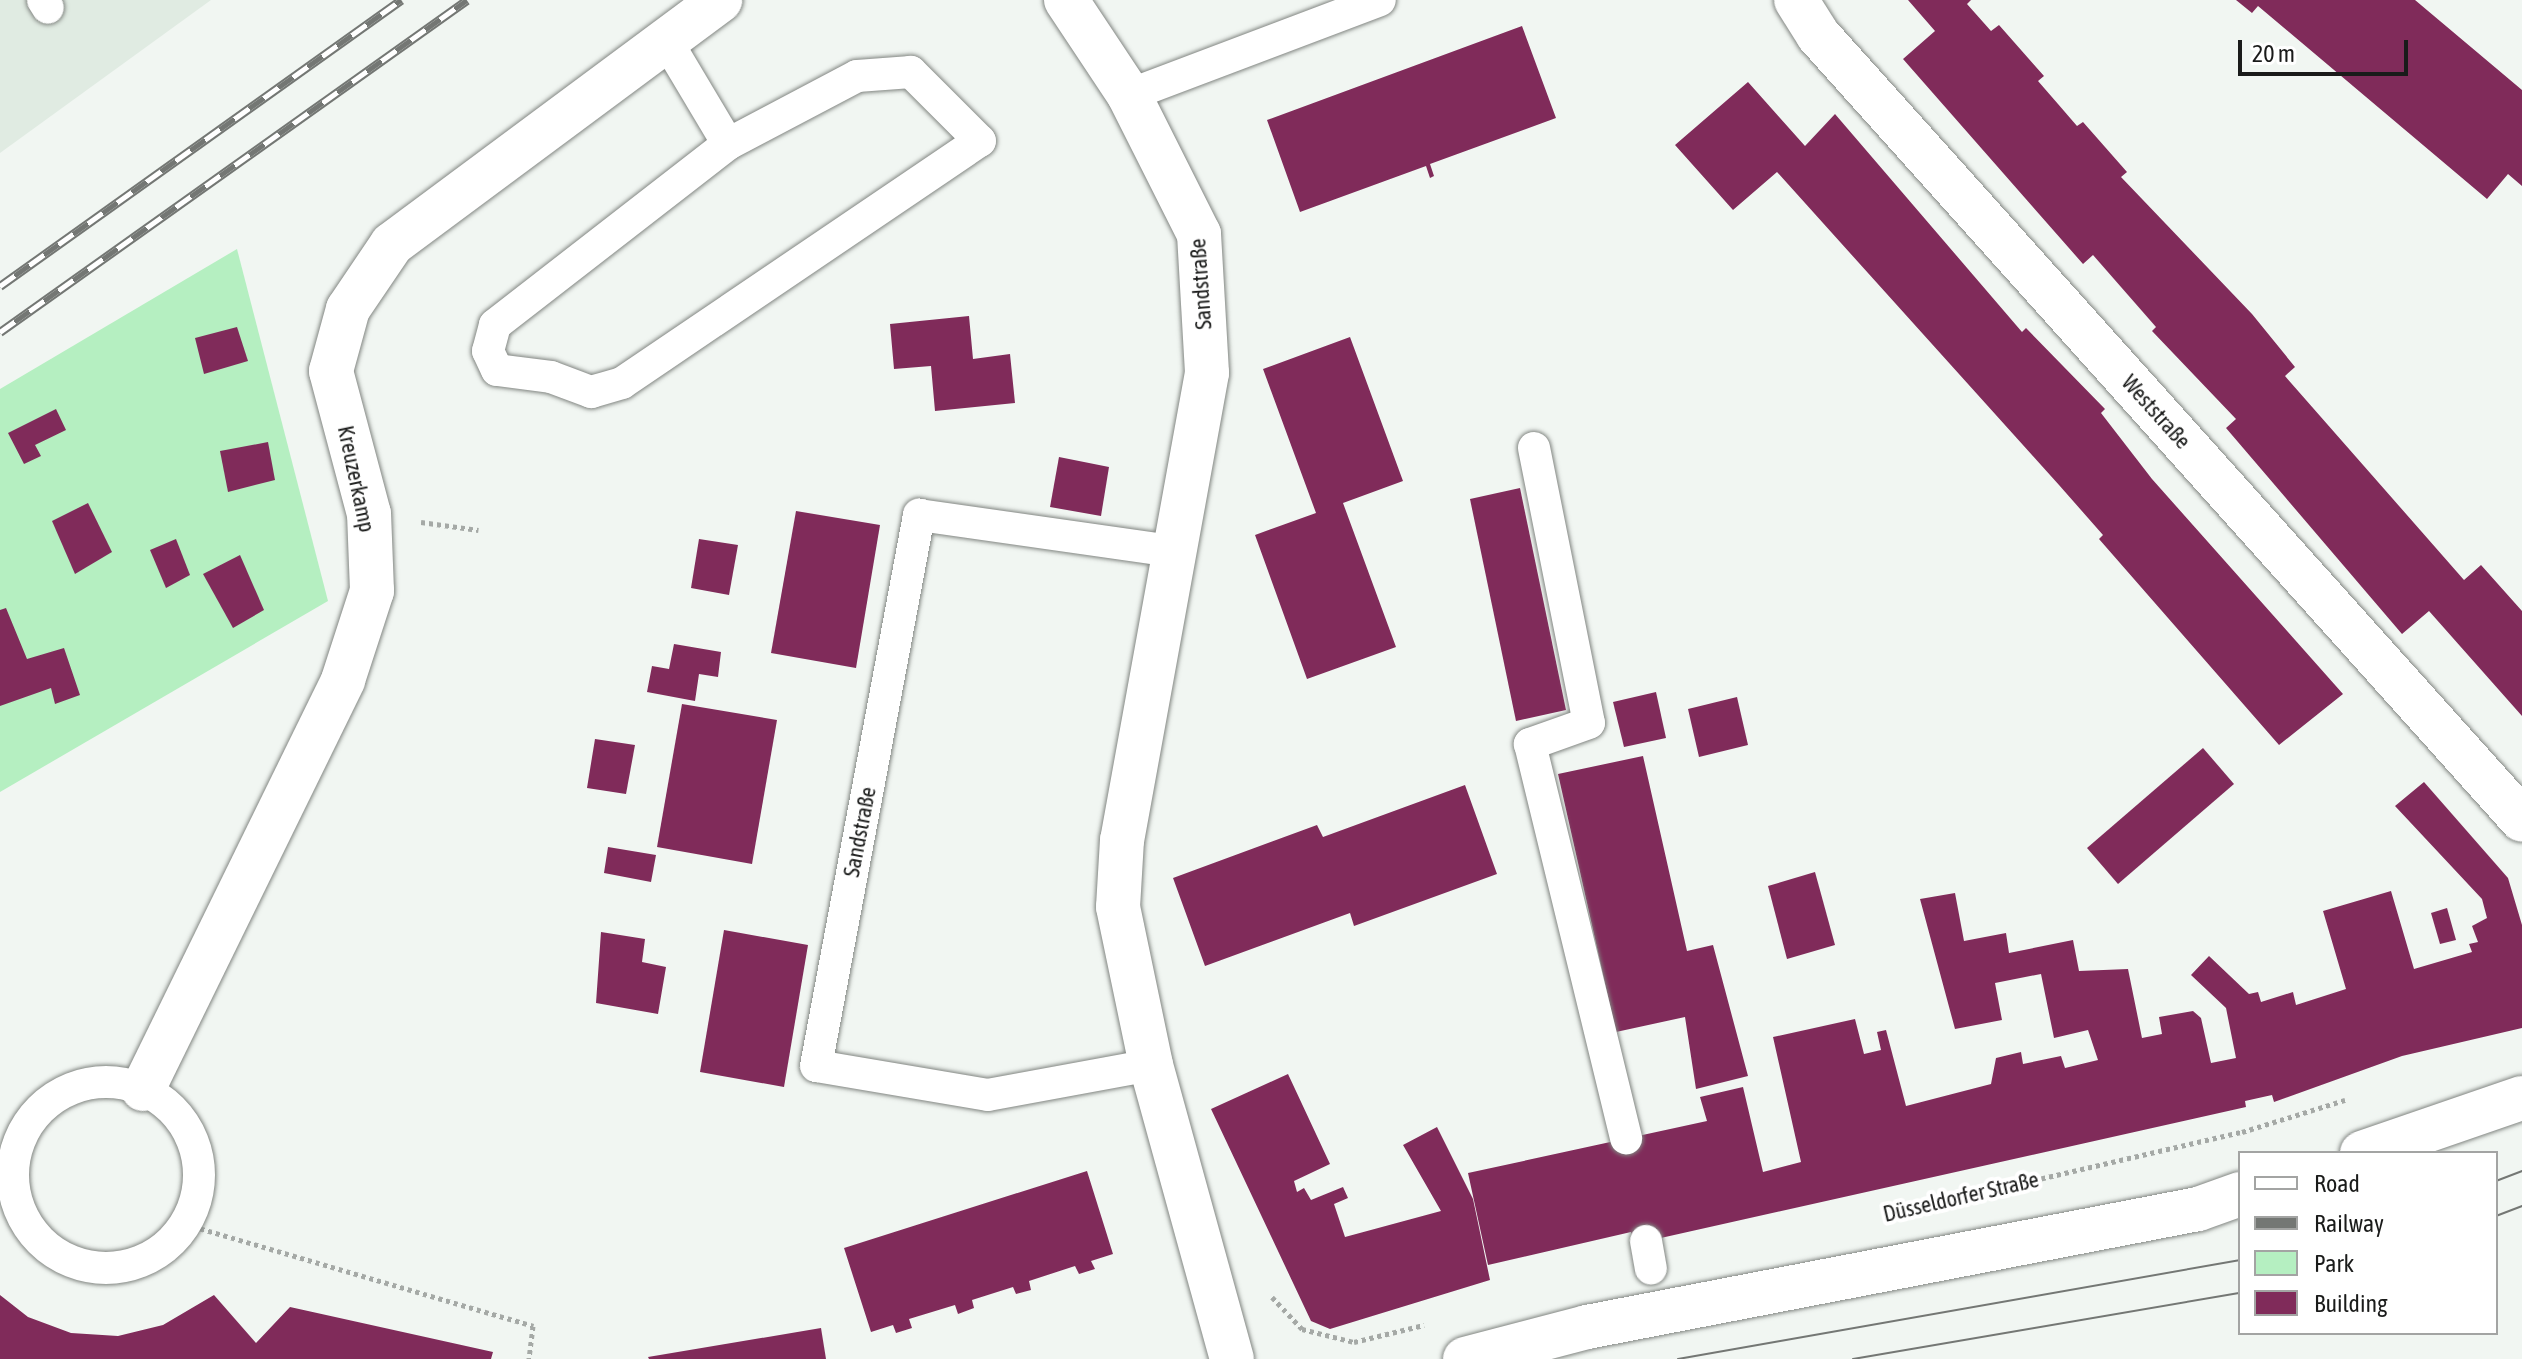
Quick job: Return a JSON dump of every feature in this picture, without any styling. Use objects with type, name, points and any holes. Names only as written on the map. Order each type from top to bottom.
[{"type":"street","name":"Kreuzerkamp","points":[[143,1089],[343,680],[372,591],[369,514],[331,371],[348,309],[392,244],[720,0]]},
{"type":"street","name":"Sandstraße","points":[[1066,0],[1129,95],[1199,234],[1207,373],[1122,840],[1118,907],[1151,1065],[1232,1359]]},
{"type":"street","name":"Weststraße","points":[[1796,0],[1828,47],[2522,820]]},
{"type":"street","points":[[2368,1151],[2522,1098]]},
{"type":"street","points":[[1465,1359],[1587,1327],[2198,1209],[2238,1195]]},
{"type":"lane","points":[[1129,95],[1380,0]]},
{"type":"lane","points":[[666,40],[728,144]]},
{"type":"lane","points":[[911,72],[980,141],[622,383],[591,392],[551,377],[497,370],[488,351],[495,325],[728,144],[857,76],[911,72]]},
{"type":"lane","points":[[1534,448],[1589,723],[1530,744],[1626,1139]]},
{"type":"lane","name":"Sandstraße","points":[[1151,1065],[988,1095],[816,1066],[919,515],[1173,551]]},
{"type":"lane","points":[[117,1082],[143,1089],[188,1130],[198,1159],[196,1198],[185,1224],[167,1246],[138,1263],[97,1267],[60,1257],[33,1233],[19,1210],[12,1181],[19,1139],[37,1111],[77,1086],[117,1082]]},
{"type":"path","name":"Düsseldorfer Straße","points":[[1936,1203],[2242,1132],[2363,1094]]},
{"type":"path","points":[[185,1224],[533,1326],[529,1359]]},
{"type":"path","points":[[1396,1333],[1441,1321]]},
{"type":"shaded area","points":[[0,0],[211,0],[0,153]]},
{"type":"green space","points":[[237,249],[328,601],[0,792],[0,389]]},
{"type":"building","points":[[1908,0],[1971,0],[1967,4],[1991,31],[1999,25],[2044,76],[2038,81],[2077,126],[2083,122],[2127,172],[2121,177],[2252,314],[2295,367],[2285,376],[2464,580],[2481,565],[2522,611],[2522,716],[2429,611],[2402,634],[2226,428],[2236,419],[2152,331],[2156,327],[2093,255],[2083,264],[1903,59],[1935,31]]},
{"type":"building","points":[[2236,0],[2415,0],[2522,90],[2522,186],[2508,174],[2487,199],[2258,6],[2252,13]]},
{"type":"building","points":[[1522,26],[1556,118],[1430,164],[1434,176],[1430,178],[1426,166],[1300,212],[1267,120]]},
{"type":"building","points":[[1748,82],[1805,146],[1835,114],[2022,332],[2026,328],[2105,409],[2101,413],[2152,479],[2343,694],[2279,745],[2099,539],[2103,535],[1777,172],[1733,210],[1675,145]]},
{"type":"building","points":[[969,316],[973,359],[1010,354],[1015,403],[935,411],[931,366],[894,369],[890,324]]},
{"type":"building","points":[[237,327],[248,361],[204,374],[195,338]]},
{"type":"building","points":[[1350,337],[1403,481],[1343,503],[1396,647],[1307,679],[1255,535],[1316,513],[1263,369]]},
{"type":"building","points":[[56,409],[66,430],[35,445],[41,456],[24,464],[8,433]]},
{"type":"building","points":[[268,442],[275,480],[228,492],[220,451]]},
{"type":"building","points":[[1059,457],[1109,467],[1101,516],[1050,507]]},
{"type":"building","points":[[1520,488],[1566,710],[1516,721],[1470,499]]},
{"type":"building","points":[[88,503],[112,552],[75,574],[52,521]]},
{"type":"building","points":[[796,511],[880,525],[856,668],[771,653]]},
{"type":"building","points":[[176,539],[190,575],[166,588],[150,550]]},
{"type":"building","points":[[699,539],[738,545],[729,595],[691,588]]},
{"type":"building","points":[[240,555],[264,610],[233,628],[203,574]]},
{"type":"building","points":[[6,608],[27,659],[64,648],[80,695],[55,704],[51,688],[0,706],[0,610]]},
{"type":"building","points":[[674,644],[721,652],[718,677],[699,674],[695,701],[647,692],[652,666],[669,669]]},
{"type":"building","points":[[1656,692],[1666,738],[1624,747],[1613,702]]},
{"type":"building","points":[[1737,697],[1748,745],[1699,757],[1688,709]]},
{"type":"building","points":[[682,704],[777,720],[752,864],[657,847]]},
{"type":"building","points":[[595,739],[635,745],[626,794],[587,788]]},
{"type":"building","points":[[2203,748],[2234,784],[2118,884],[2087,848]]},
{"type":"building","points":[[1643,756],[1687,951],[1713,945],[1748,1076],[1696,1089],[1685,1017],[1616,1032],[1558,774]]},
{"type":"building","points":[[2424,782],[2508,878],[2522,925],[2522,1028],[2402,1056],[2274,1102],[2272,1095],[2245,1101],[2246,1107],[1634,1244],[1631,1232],[1488,1265],[1468,1173],[1707,1121],[1700,1097],[1743,1087],[1763,1172],[1801,1162],[1773,1037],[1855,1019],[1864,1054],[1881,1050],[1877,1032],[1886,1030],[1906,1106],[1991,1084],[1996,1058],[2021,1052],[2023,1064],[2061,1056],[2065,1068],[2098,1060],[2088,1030],[2054,1038],[2041,974],[1995,983],[2002,1020],[1955,1029],[1920,899],[1955,893],[1964,941],[2006,933],[2009,953],[2073,940],[2079,971],[2128,969],[2142,1038],[2162,1034],[2159,1017],[2193,1011],[2201,1018],[2211,1063],[2236,1058],[2226,1008],[2191,975],[2209,956],[2249,994],[2258,992],[2261,1002],[2293,992],[2296,1005],[2346,989],[2323,911],[2391,891],[2414,969],[2472,952],[2469,944],[2478,942],[2472,926],[2487,918],[2482,899],[2395,806]]},
{"type":"building","points":[[1465,785],[1497,874],[1354,926],[1350,913],[1205,966],[1173,878],[1317,825],[1323,837]]},
{"type":"building","points":[[608,847],[656,855],[651,882],[604,873]]},
{"type":"building","points":[[1815,872],[1835,945],[1787,959],[1768,886]]},
{"type":"building","points":[[2447,908],[2456,940],[2440,944],[2431,913]]},
{"type":"building","points":[[724,930],[808,945],[784,1087],[700,1072]]},
{"type":"building","points":[[601,932],[645,939],[642,962],[666,967],[658,1014],[596,1003]]},
{"type":"building","points":[[1288,1074],[1330,1164],[1294,1181],[1297,1192],[1304,1188],[1311,1200],[1343,1187],[1348,1198],[1334,1204],[1345,1237],[1441,1211],[1403,1145],[1437,1127],[1473,1199],[1490,1280],[1330,1329],[1311,1321],[1211,1109]]},
{"type":"building","points":[[1087,1171],[1113,1254],[1091,1261],[1095,1269],[1079,1274],[1075,1266],[1029,1281],[1031,1290],[1016,1294],[1013,1287],[972,1300],[974,1308],[958,1314],[955,1305],[909,1319],[912,1328],[896,1333],[893,1325],[871,1332],[844,1248]]},
{"type":"building","points":[[0,1295],[28,1317],[71,1333],[118,1336],[163,1325],[214,1295],[256,1343],[290,1307],[493,1352],[491,1359],[0,1359]]},
{"type":"building","points":[[821,1328],[826,1359],[648,1357]]},
{"type":"tram line","points":[[2498,1180],[2522,1171]]},
{"type":"tram line","points":[[2498,1215],[2522,1206]]},
{"type":"tram line","points":[[1678,1359],[2238,1260]]},
{"type":"tram line","points":[[1853,1359],[2238,1293]]},
{"type":"railway","points":[[0,286],[401,0]]},
{"type":"railway","points":[[0,332],[467,0]]}]
